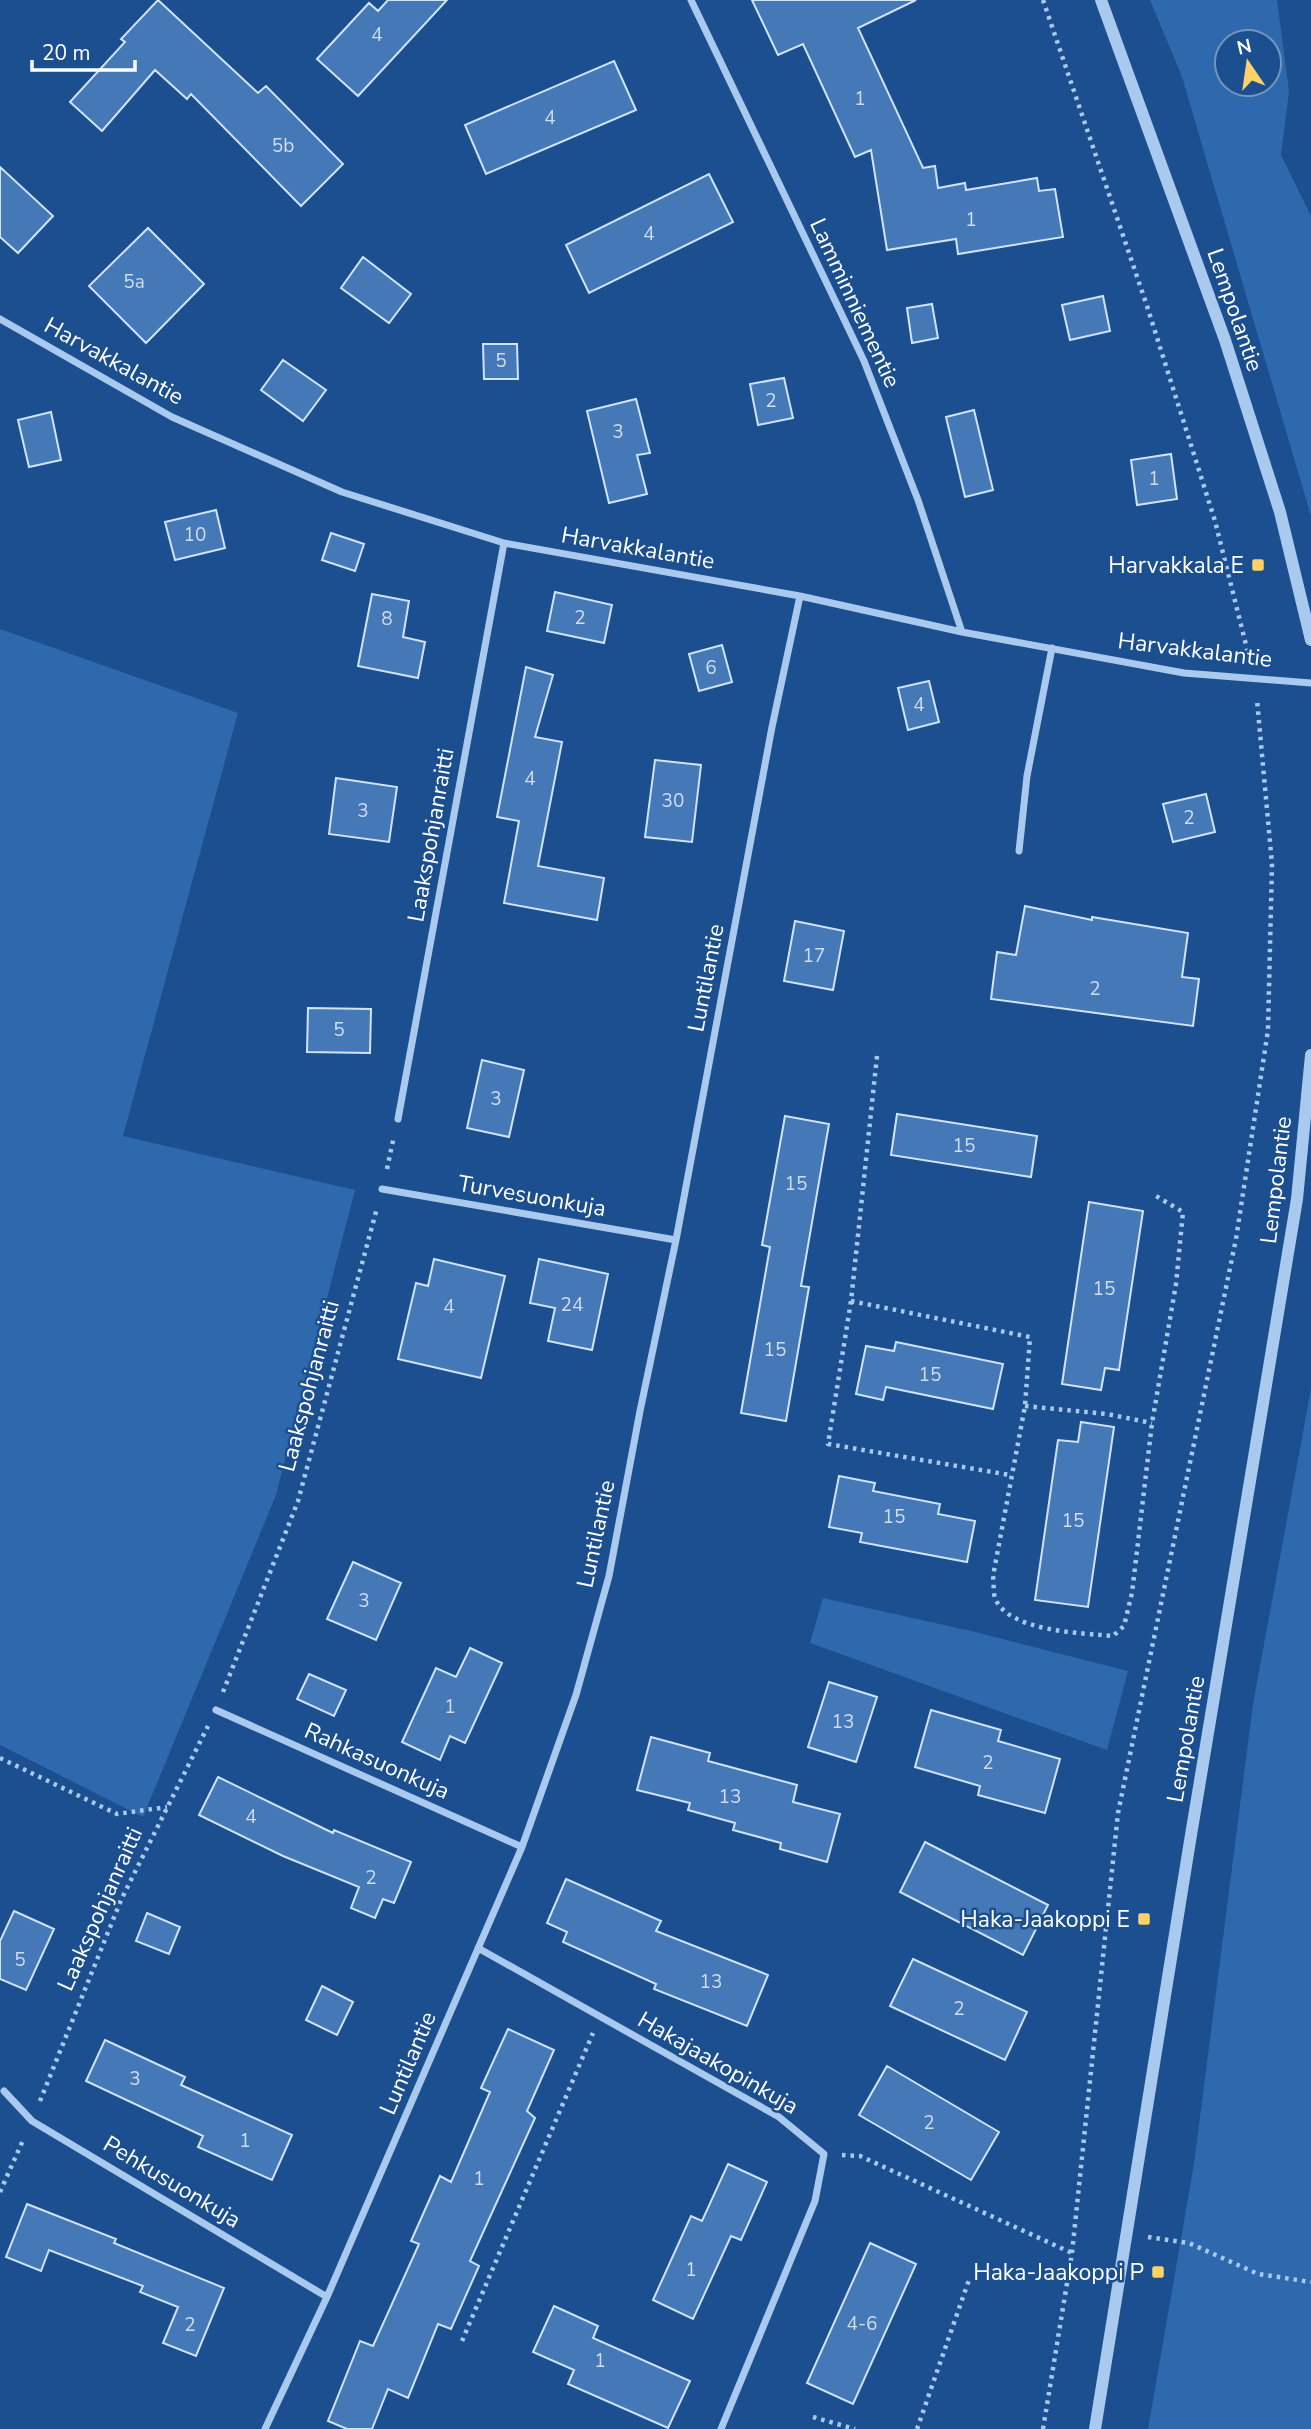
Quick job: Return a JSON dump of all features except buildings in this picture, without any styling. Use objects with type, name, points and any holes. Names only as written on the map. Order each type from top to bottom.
[{"type":"street","name":"Lamminniementie","points":[[691,0],[864,361],[918,500],[962,632]]},
{"type":"street","name":"Lempolantie","points":[[1101,0],[1225,340],[1280,512],[1311,640]]},
{"type":"street","name":"Harvakkalantie","points":[[0,319],[172,417],[342,492],[504,543],[800,596],[962,632],[1184,673],[1311,682]]},
{"type":"street","name":"Laakspohjanraitti","points":[[398,1119],[504,543]]},
{"type":"street","name":"Luntilantie","points":[[265,2429],[327,2297],[522,1847],[576,1695],[609,1576],[676,1240],[772,727],[800,596]]},
{"type":"street","points":[[1019,851],[1027,776],[1052,648]]},
{"type":"street","name":"Lempolantie","points":[[1095,2429],[1297,1199],[1311,1055]]},
{"type":"street","name":"Turvesuonkuja","points":[[382,1189],[676,1240]]},
{"type":"street","name":"Rahkasuonkuja","points":[[216,1710],[522,1847]]},
{"type":"street","name":"Hakajaakopinkuja","points":[[478,1948],[779,2117],[824,2154]]},
{"type":"street","name":"Pehkusuonkuja","points":[[4,2091],[32,2121],[327,2297]]},
{"type":"street","points":[[721,2429],[815,2201],[824,2154]]},
{"type":"path","points":[[1043,0],[1147,306],[1215,521],[1254,678],[1262,738],[1272,864],[1268,1030],[1236,1239],[1118,1813],[1072,2253],[1043,2429]]},
{"type":"path","points":[[877,1055],[851,1301],[828,1444],[1010,1475]]},
{"type":"path","name":"Laakspohjanraitti","points":[[0,2192],[32,2121],[121,1900],[216,1710],[298,1501],[382,1189],[398,1119]]},
{"type":"path","points":[[851,1301],[1030,1336],[1025,1405],[993,1576],[996,1599],[1010,1615],[1049,1630],[1113,1636],[1124,1626],[1132,1593],[1152,1423],[1184,1212],[1156,1196]]},
{"type":"path","points":[[1025,1405],[1107,1414],[1152,1423]]},
{"type":"path","points":[[0,1758],[117,1814],[167,1807]]},
{"type":"path","points":[[461,2341],[600,2017]]},
{"type":"path","points":[[824,2154],[860,2156],[1072,2253]]},
{"type":"path","points":[[1128,2235],[1189,2243],[1258,2274],[1311,2282]]},
{"type":"path","points":[[917,2429],[970,2277]]},
{"type":"path","points":[[813,2417],[855,2429]]},
{"type":"shaded area","points":[[1150,0],[1277,0],[1281,28],[1213,28],[1213,98],[1283,98],[1283,46],[1289,91],[1281,155],[1311,216],[1311,516],[1182,77]]},
{"type":"shaded area","points":[[0,629],[238,713],[123,1136],[355,1190],[276,1495],[143,1817],[0,1745]]},
{"type":"shaded area","points":[[1311,1389],[1311,2429],[1148,2429],[1194,2164],[1253,1704]]},
{"type":"shaded area","points":[[823,1598],[971,1631],[1128,1671],[1107,1750],[810,1643]]},
{"type":"place","name":"Harvakkala E","points":[[1258,565]]},
{"type":"place","name":"Haka-Jaakoppi E","points":[[1144,1919]]},
{"type":"place","name":"Haka-Jaakoppi P","points":[[1158,2272]]}]
